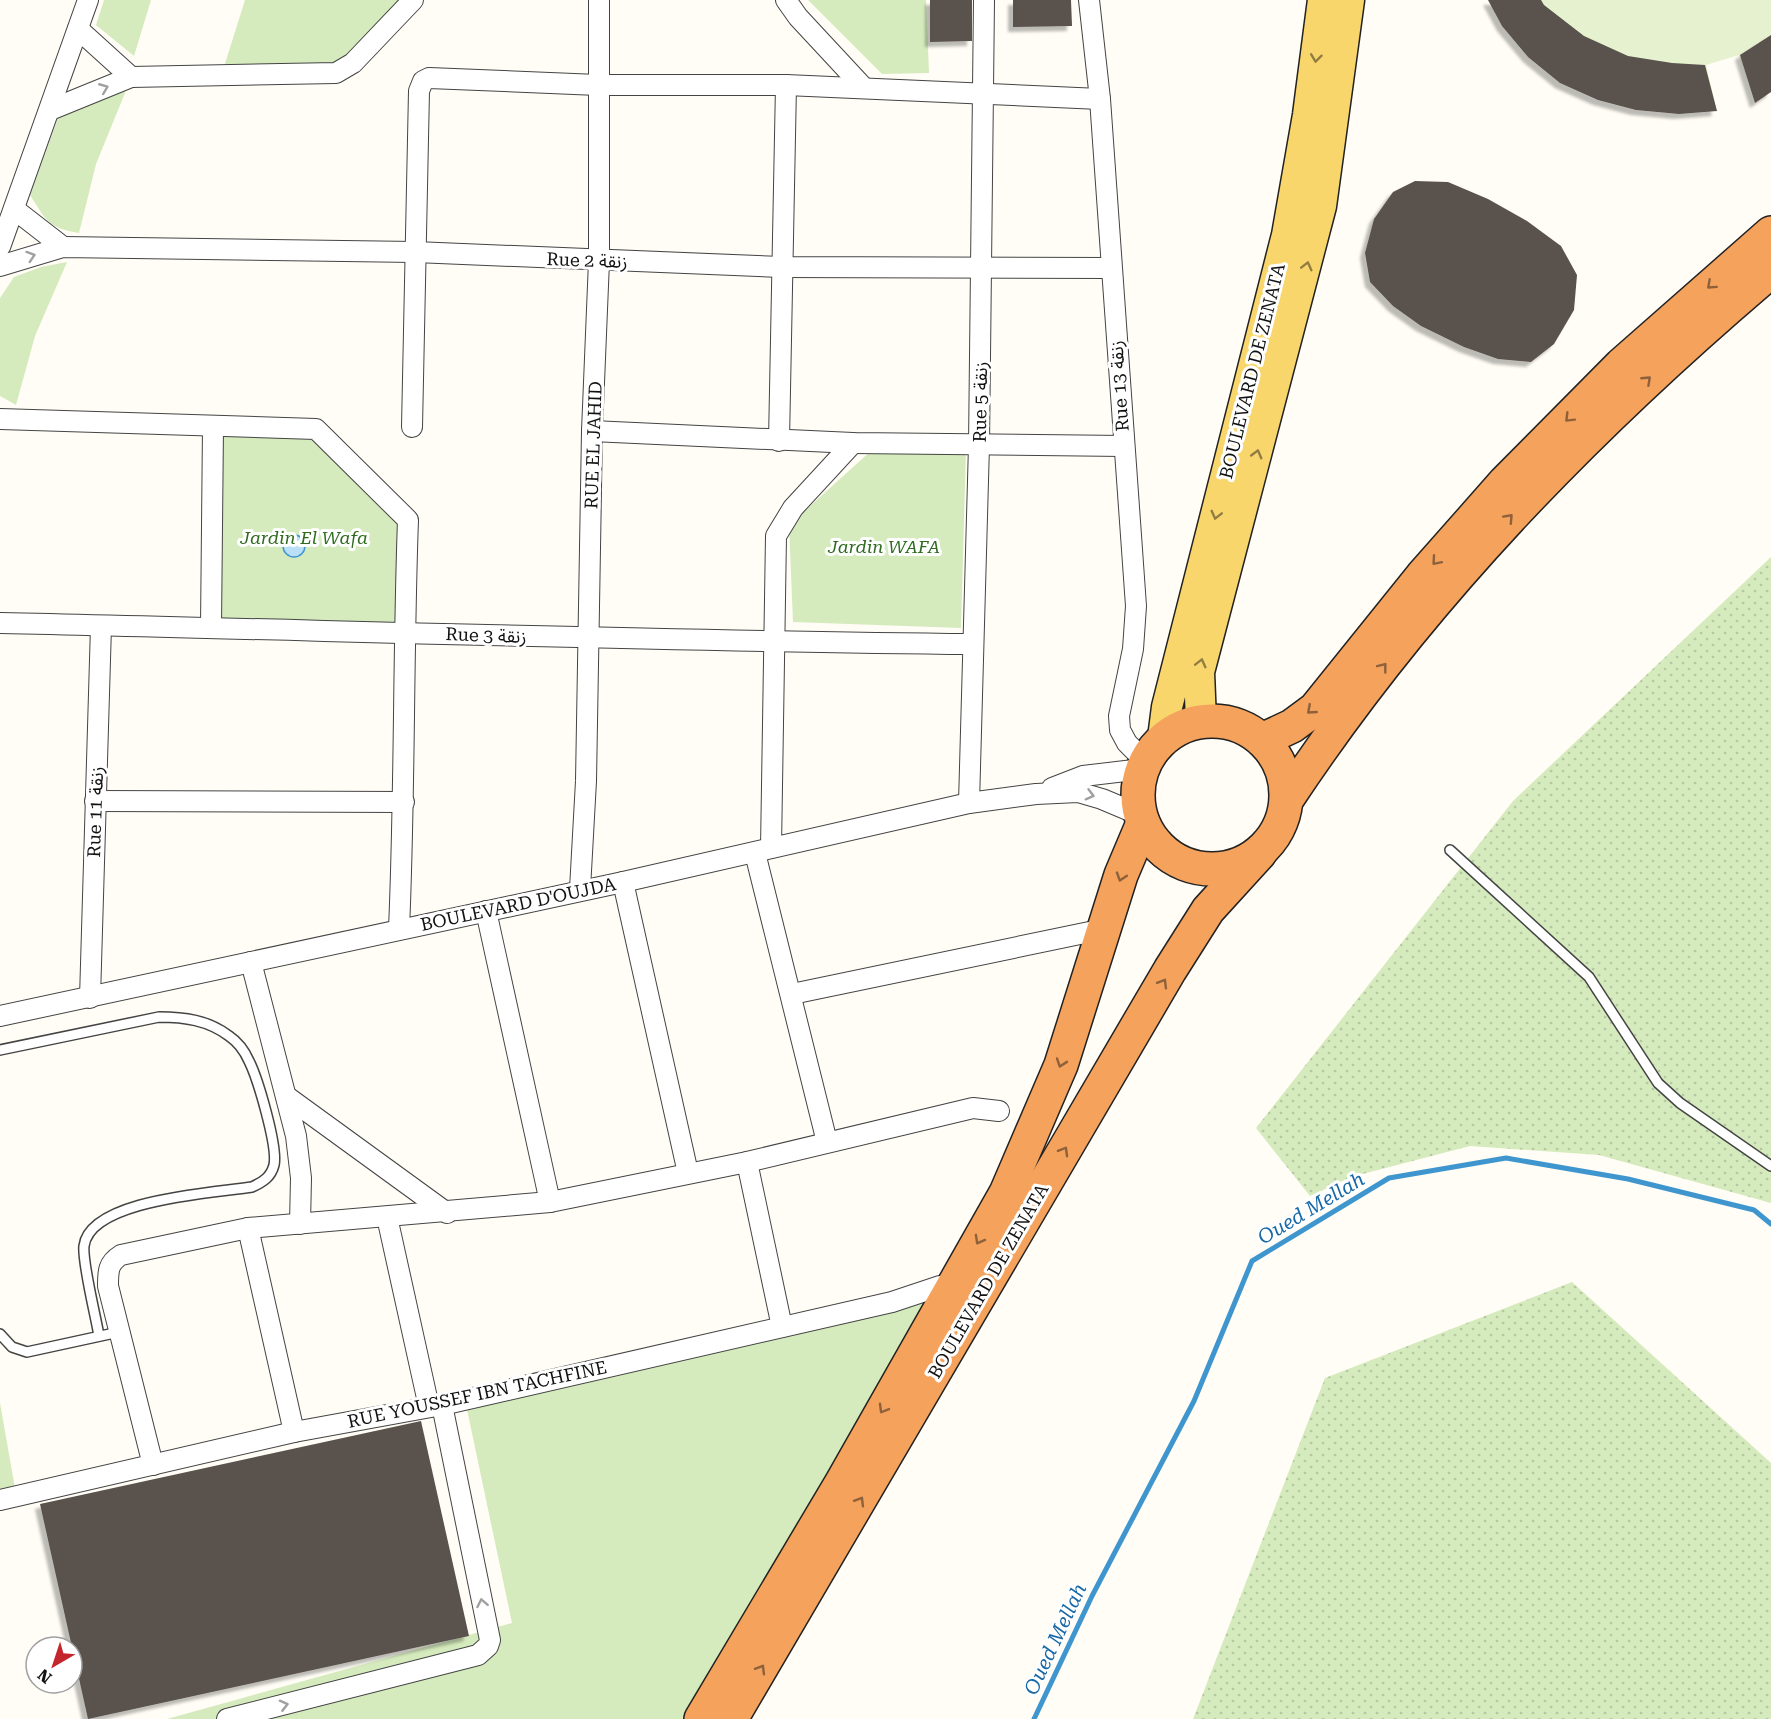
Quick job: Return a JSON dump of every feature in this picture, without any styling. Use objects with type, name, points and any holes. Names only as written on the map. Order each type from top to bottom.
[{"type":"highway","points":[[1287,799],[1280,767],[1262,740],[1244,728],[1223,721],[1201,721],[1181,727],[1150,756],[1137,800],[1141,819],[1155,843],[1172,859],[1194,868],[1217,870],[1240,865],[1260,853],[1279,829],[1287,799],[1333,731],[1407,638],[1504,522],[1756,271],[1771,233]]},
{"type":"highway","points":[[1262,740],[1292,726],[1315,709],[1422,576],[1505,482],[1621,365],[1756,271]]},
{"type":"highway","name":"BOULEVARD DE ZENATA","points":[[701,1719],[1006,1193],[1044,1110],[1141,819]]},
{"type":"highway","name":"BOULEVARD DE ZENATA","points":[[731,1719],[1170,970],[1208,910],[1260,853]]},
{"type":"main road","name":"BOULEVARD DE ZENATA","points":[[1150,756],[1167,707],[1287,235],[1308,115],[1323,0]]},
{"type":"main road","name":"BOULEVARD DE ZENATA","points":[[1201,721],[1199,672],[1321,206],[1349,0]]},
{"type":"street","points":[[0,247],[88,0]]},
{"type":"street","points":[[50,110],[131,77],[336,73],[352,63],[413,0]]},
{"type":"street","name":"RUE EL JAHID","points":[[580,889],[586,781],[592,431],[599,261],[598,0]]},
{"type":"street","points":[[786,0],[798,17],[864,88]]},
{"type":"street","name":"Rue 5 زنقة","points":[[969,803],[979,445],[984,0]]},
{"type":"street","name":"Rue 13 زنقة","points":[[1089,0],[1100,99],[1110,268],[1136,606],[1133,649],[1119,716],[1120,730],[1127,743],[1150,756]]},
{"type":"street","points":[[78,29],[131,77]]},
{"type":"street","points":[[412,427],[419,92],[423,81],[429,78],[598,85],[786,85],[1100,99]]},
{"type":"street","points":[[778,441],[786,85]]},
{"type":"street","points":[[14,209],[63,247]]},
{"type":"street","name":"Rue 2 زنقة","points":[[0,266],[63,247],[415,252],[781,267],[1110,268]]},
{"type":"street","points":[[2,421],[316,429],[408,520],[404,633],[404,802],[399,929]]},
{"type":"street","points":[[211,626],[213,427]]},
{"type":"street","points":[[592,431],[778,441],[1124,446]]},
{"type":"street","points":[[827,1142],[792,994],[763,850],[776,536],[793,508],[853,443]]},
{"type":"street","name":"Rue 3 زنقة","points":[[0,623],[211,626],[773,642],[972,644]]},
{"type":"street","name":"Rue 11 زنقة","points":[[90,998],[101,626]]},
{"type":"street","name":"BOULEVARD D'OUJDA","points":[[1036,794],[1083,776],[1150,756]]},
{"type":"street","name":"BOULEVARD D'OUJDA","points":[[0,1016],[580,889],[623,882],[969,803],[1036,794],[1078,792],[1091,795],[1141,819]]},
{"type":"street","points":[[95,801],[404,802]]},
{"type":"street","points":[[623,882],[688,1173]]},
{"type":"street","points":[[486,911],[550,1202]]},
{"type":"street","points":[[792,994],[1104,929]]},
{"type":"street","points":[[251,962],[286,1096],[301,1178],[300,1224]]},
{"type":"street","points":[[286,1096],[447,1213]]},
{"type":"street","points":[[153,1465],[108,1286],[108,1270],[112,1260],[133,1251],[248,1228],[447,1213],[550,1202],[747,1162],[973,1108],[999,1111]]},
{"type":"street","points":[[747,1162],[782,1326]]},
{"type":"street","points":[[227,1719],[478,1655],[488,1646],[490,1640],[436,1406],[387,1217]]},
{"type":"street","points":[[248,1228],[294,1432]]},
{"type":"street","name":"RUE YOUSSEF IBN TACHFINE","points":[[0,1500],[294,1432],[436,1406],[892,1302],[940,1286],[954,1286]]},
{"type":"lane","points":[[1450,850],[1589,977],[1658,1083],[1680,1103],[1771,1166]]},
{"type":"lane","points":[[0,1050],[159,1017],[181,1017],[204,1021],[229,1036],[250,1062],[275,1146],[271,1172],[264,1182],[252,1187],[152,1202],[112,1213],[98,1221],[84,1246],[99,1336]]},
{"type":"lane","points":[[0,1334],[12,1347],[27,1352],[119,1332]]},
{"type":"green space","points":[[104,0],[151,0],[134,56],[96,25]]},
{"type":"green space","points":[[245,0],[407,0],[327,84],[223,70]]},
{"type":"green space","points":[[808,0],[926,0],[929,73],[882,74]]},
{"type":"green space","points":[[1488,0],[1771,0],[1771,92],[1755,103],[1739,55],[1706,65],[1717,111],[1646,110],[1614,104],[1583,93],[1556,78],[1530,58],[1508,32]]},
{"type":"green space","points":[[127,88],[96,164],[79,233],[54,225],[44,217],[30,195],[58,118]]},
{"type":"green space","points":[[67,262],[35,336],[16,405],[0,396],[0,298],[14,277],[41,267]]},
{"type":"green space","name":"Jardin El Wafa","points":[[213,427],[332,438],[416,513],[404,633],[211,626]]},
{"type":"green space","name":"Jardin WAFA","points":[[872,450],[966,450],[961,628],[793,622],[789,525]]},
{"type":"green space","points":[[1771,557],[1771,1203],[1599,1155],[1470,1146],[1351,1177],[1310,1196],[1256,1128],[1513,801]]},
{"type":"green space","points":[[1572,1282],[1771,1463],[1771,1719],[1193,1719],[1325,1378]]},
{"type":"green space","points":[[934,1297],[687,1719],[167,1719],[512,1623],[465,1400]]},
{"type":"green space","points":[[0,1403],[16,1494],[0,1496]]},
{"type":"water","points":[[294,535],[302,538],[305,546],[302,554],[294,557],[286,554],[283,546],[286,538]]},
{"type":"building","points":[[930,0],[972,0],[972,41],[930,42]]},
{"type":"building","points":[[1013,0],[1071,0],[1072,26],[1013,27]]},
{"type":"building","points":[[1488,0],[1541,0],[1544,5],[1584,36],[1628,56],[1672,63],[1705,65],[1717,111],[1679,114],[1636,110],[1598,100],[1560,83],[1528,57],[1502,26]]},
{"type":"building","points":[[1771,35],[1771,92],[1755,103],[1740,55]]},
{"type":"building","points":[[1415,181],[1448,182],[1488,199],[1527,221],[1561,246],[1577,275],[1574,310],[1554,344],[1531,362],[1498,359],[1464,347],[1421,326],[1393,306],[1370,282],[1365,253],[1374,219],[1393,192]]},
{"type":"building","points":[[421,1421],[469,1636],[88,1719],[83,1695],[84,1635],[69,1635],[40,1504]]},
{"type":"waterway","name":"Oued Mellah","points":[[1034,1719],[1092,1596],[1194,1401],[1252,1261],[1389,1178],[1506,1158],[1628,1179],[1754,1210],[1771,1224]]}]
